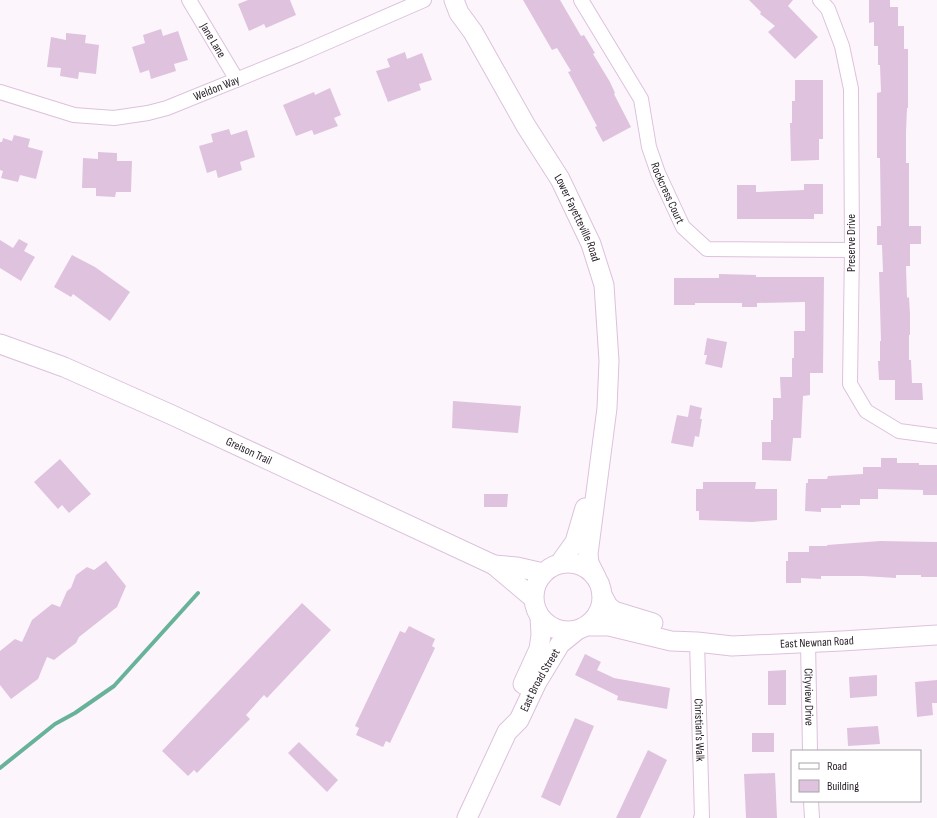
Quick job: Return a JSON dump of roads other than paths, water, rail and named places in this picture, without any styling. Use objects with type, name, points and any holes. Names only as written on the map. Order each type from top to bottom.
[{"type":"street","name":"Jane Lane","points":[[189,0],[237,80]]},
{"type":"street","name":"Weldon Way","points":[[0,92],[74,115],[114,118],[148,113],[167,108],[237,80],[424,0]]},
{"type":"street","name":"Lower Fayetteville Road","points":[[454,0],[459,13],[474,32],[526,126],[560,179],[591,244],[604,285],[609,361],[607,408],[588,554],[589,563],[599,586]]},
{"type":"street","name":"Rockcress Court","points":[[581,0],[642,99],[649,147],[658,173],[683,227],[708,249],[852,250]]},
{"type":"street","name":"Preserve Drive","points":[[820,0],[828,9],[839,38],[851,89],[852,250],[850,384],[866,411],[899,431],[937,436]]},
{"type":"street","name":"Greison Trail","points":[[0,344],[64,367],[172,415],[494,565],[534,598]]},
{"type":"street","name":"Lower Fayetteville Road","points":[[560,563],[575,542],[592,480],[599,463]]},
{"type":"street","points":[[534,598],[536,585],[543,573],[560,563],[574,563],[592,572],[599,586]]},
{"type":"street","name":"Greison Trail","points":[[494,565],[517,567],[543,573]]},
{"type":"street","name":"East Broad Street","points":[[507,732],[519,720],[537,682],[560,644],[581,629],[599,613],[602,601],[599,586]]},
{"type":"street","name":"East Newnan Road","points":[[599,586],[608,606],[614,611],[674,629],[697,642]]},
{"type":"street","name":"East Broad Street","points":[[534,598],[534,605],[540,617],[550,627],[556,630],[569,632],[581,629]]},
{"type":"street","name":"East Broad Street","points":[[467,818],[507,732],[509,716],[539,649],[541,635],[540,617]]},
{"type":"street","name":"East Newnan Road","points":[[581,629],[609,626],[672,641],[732,646],[937,635]]},
{"type":"street","name":"Christian's Walk","points":[[697,642],[701,818]]},
{"type":"street","name":"Cityview Drive","points":[[808,642],[810,750]]},
{"type":"street","points":[[811,802],[812,818]]},
{"type":"waterway","points":[[0,768],[55,724],[75,713],[114,686],[198,593]]}]
